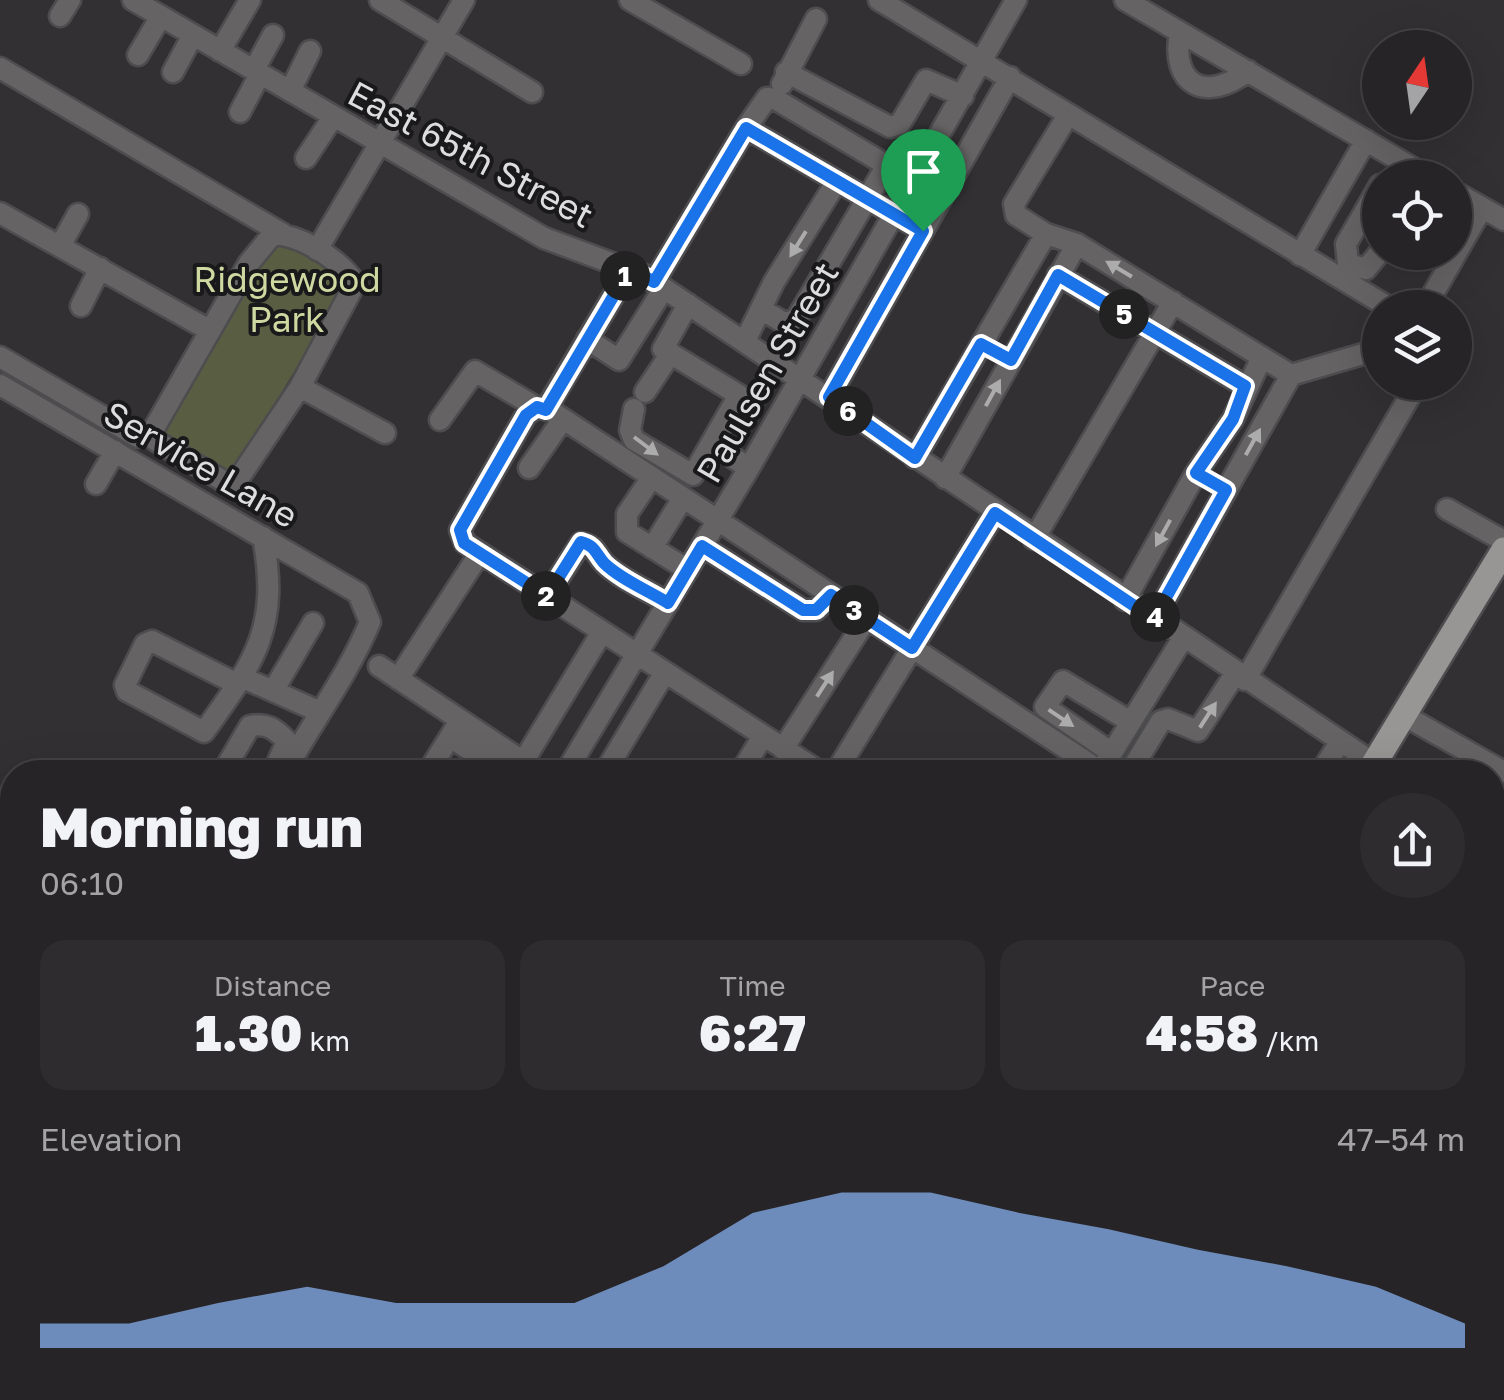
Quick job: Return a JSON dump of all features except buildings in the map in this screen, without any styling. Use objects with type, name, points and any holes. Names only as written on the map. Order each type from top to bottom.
[{"type":"main road","points":[[1377,760],[1504,550]]},
{"type":"street","name":"East 65th Street","points":[[133,0],[544,238],[630,268],[659,285],[1362,760]]},
{"type":"street","points":[[220,51],[250,0]]},
{"type":"street","points":[[380,0],[532,92]]},
{"type":"street","points":[[317,250],[464,0]]},
{"type":"street","points":[[630,0],[741,64]]},
{"type":"street","name":"Paulsen Street","points":[[573,760],[750,468],[1016,0]]},
{"type":"street","points":[[1125,0],[1362,138]]},
{"type":"street","points":[[884,1],[1362,292]]},
{"type":"street","points":[[135,53],[157,14]]},
{"type":"street","points":[[775,99],[816,20]]},
{"type":"street","points":[[1180,32],[1176,54],[1190,82],[1210,90],[1226,88],[1248,71]]},
{"type":"street","points":[[173,72],[193,35]]},
{"type":"street","points":[[240,112],[274,35]]},
{"type":"street","points":[[290,92],[310,51]]},
{"type":"street","points":[[0,68],[282,234],[317,250],[348,272],[352,284],[300,387],[237,481],[227,483],[156,440],[152,432]]},
{"type":"street","points":[[786,72],[890,127],[900,124],[926,80],[962,96]]},
{"type":"street","points":[[829,397],[1010,78]]},
{"type":"street","points":[[588,339],[619,360],[746,128],[767,98],[775,99],[883,163],[884,170],[797,318],[786,324],[761,309]]},
{"type":"street","points":[[302,154],[327,113]]},
{"type":"street","points":[[1068,114],[1014,204],[1016,215],[1046,234],[1077,244],[1291,375]]},
{"type":"street","points":[[746,128],[923,231]]},
{"type":"street","points":[[1300,255],[1366,140],[1399,160]]},
{"type":"street","points":[[745,341],[837,181]]},
{"type":"street","points":[[1472,202],[1504,220]]},
{"type":"street","points":[[1434,290],[1482,208]]},
{"type":"street","points":[[0,212],[210,330]]},
{"type":"street","points":[[60,246],[78,214]]},
{"type":"street","points":[[1362,216],[1344,254],[1348,264],[1362,267]]},
{"type":"street","points":[[0,358],[138,436],[152,432],[264,240],[282,234]]},
{"type":"street","points":[[915,458],[1046,234]]},
{"type":"street","points":[[945,478],[1077,244]]},
{"type":"street","points":[[82,306],[100,268]]},
{"type":"street","points":[[529,468],[549,412],[630,268]]},
{"type":"street","points":[[1058,275],[1245,386]]},
{"type":"street","points":[[1034,538],[1173,302]]},
{"type":"street","points":[[670,353],[645,392],[630,430],[634,440],[693,475],[739,394],[670,353],[663,349],[688,304]]},
{"type":"street","points":[[981,344],[1011,360]]},
{"type":"street","points":[[1154,619],[1291,375],[1362,355]]},
{"type":"street","points":[[1126,600],[1196,473],[1233,419],[1245,386],[1262,357]]},
{"type":"street","points":[[440,420],[475,371],[652,477],[1082,760]]},
{"type":"street","name":"Service Lane","points":[[0,385],[358,593],[370,622],[355,658],[318,710]]},
{"type":"street","points":[[300,387],[385,433]]},
{"type":"street","points":[[1137,760],[1161,722],[1178,722],[1198,730],[1240,677],[1407,400]]},
{"type":"street","points":[[549,412],[526,415],[460,530],[472,548],[801,760]]},
{"type":"street","points":[[712,444],[750,468]]},
{"type":"street","points":[[96,484],[116,451]]},
{"type":"street","points":[[1196,473],[1226,490]]},
{"type":"street","points":[[652,477],[627,514],[627,532],[688,570]]},
{"type":"street","points":[[652,548],[683,498]]},
{"type":"street","points":[[1447,509],[1504,541]]},
{"type":"street","points":[[843,760],[995,513]]},
{"type":"street","points":[[263,538],[271,588],[270,617],[239,681],[204,732],[126,691],[125,685],[145,644],[152,641],[239,681],[318,710],[291,760]]},
{"type":"street","points":[[547,596],[581,542],[598,550],[604,563],[668,603]]},
{"type":"street","points":[[702,546],[803,610],[816,610],[831,595]]},
{"type":"street","points":[[398,679],[472,548]]},
{"type":"street","points":[[783,749],[867,618]]},
{"type":"street","points":[[264,725],[313,623]]},
{"type":"street","points":[[527,760],[602,632]]},
{"type":"street","points":[[1107,760],[1183,638]]},
{"type":"street","points":[[379,666],[455,728],[507,760]]},
{"type":"street","points":[[612,760],[665,672]]},
{"type":"street","points":[[1112,752],[1045,708],[1063,681],[1131,722]]},
{"type":"street","points":[[1406,716],[1483,760]]},
{"type":"street","points":[[231,760],[250,726],[264,725],[286,741],[277,760]]},
{"type":"street","points":[[435,760],[455,728]]},
{"type":"street","points":[[748,760],[763,736]]},
{"type":"street","points":[[1329,760],[1340,742]]},
{"type":"green space","name":"Ridgewood Park","points":[[278,240],[341,277],[342,293],[238,464],[224,472],[161,431],[268,245]]},
{"type":"route","points":[[746,128],[923,231],[829,397],[915,458],[981,344],[1011,360],[1058,275],[1245,386],[1233,419],[1196,473],[1226,490],[1154,619],[995,513],[912,648],[831,595],[816,610],[803,610],[702,546],[668,603],[604,563],[598,550],[586,543],[581,542],[547,596],[464,543],[460,530],[526,415],[537,407],[546,410],[630,268],[654,282],[746,128]]}]
